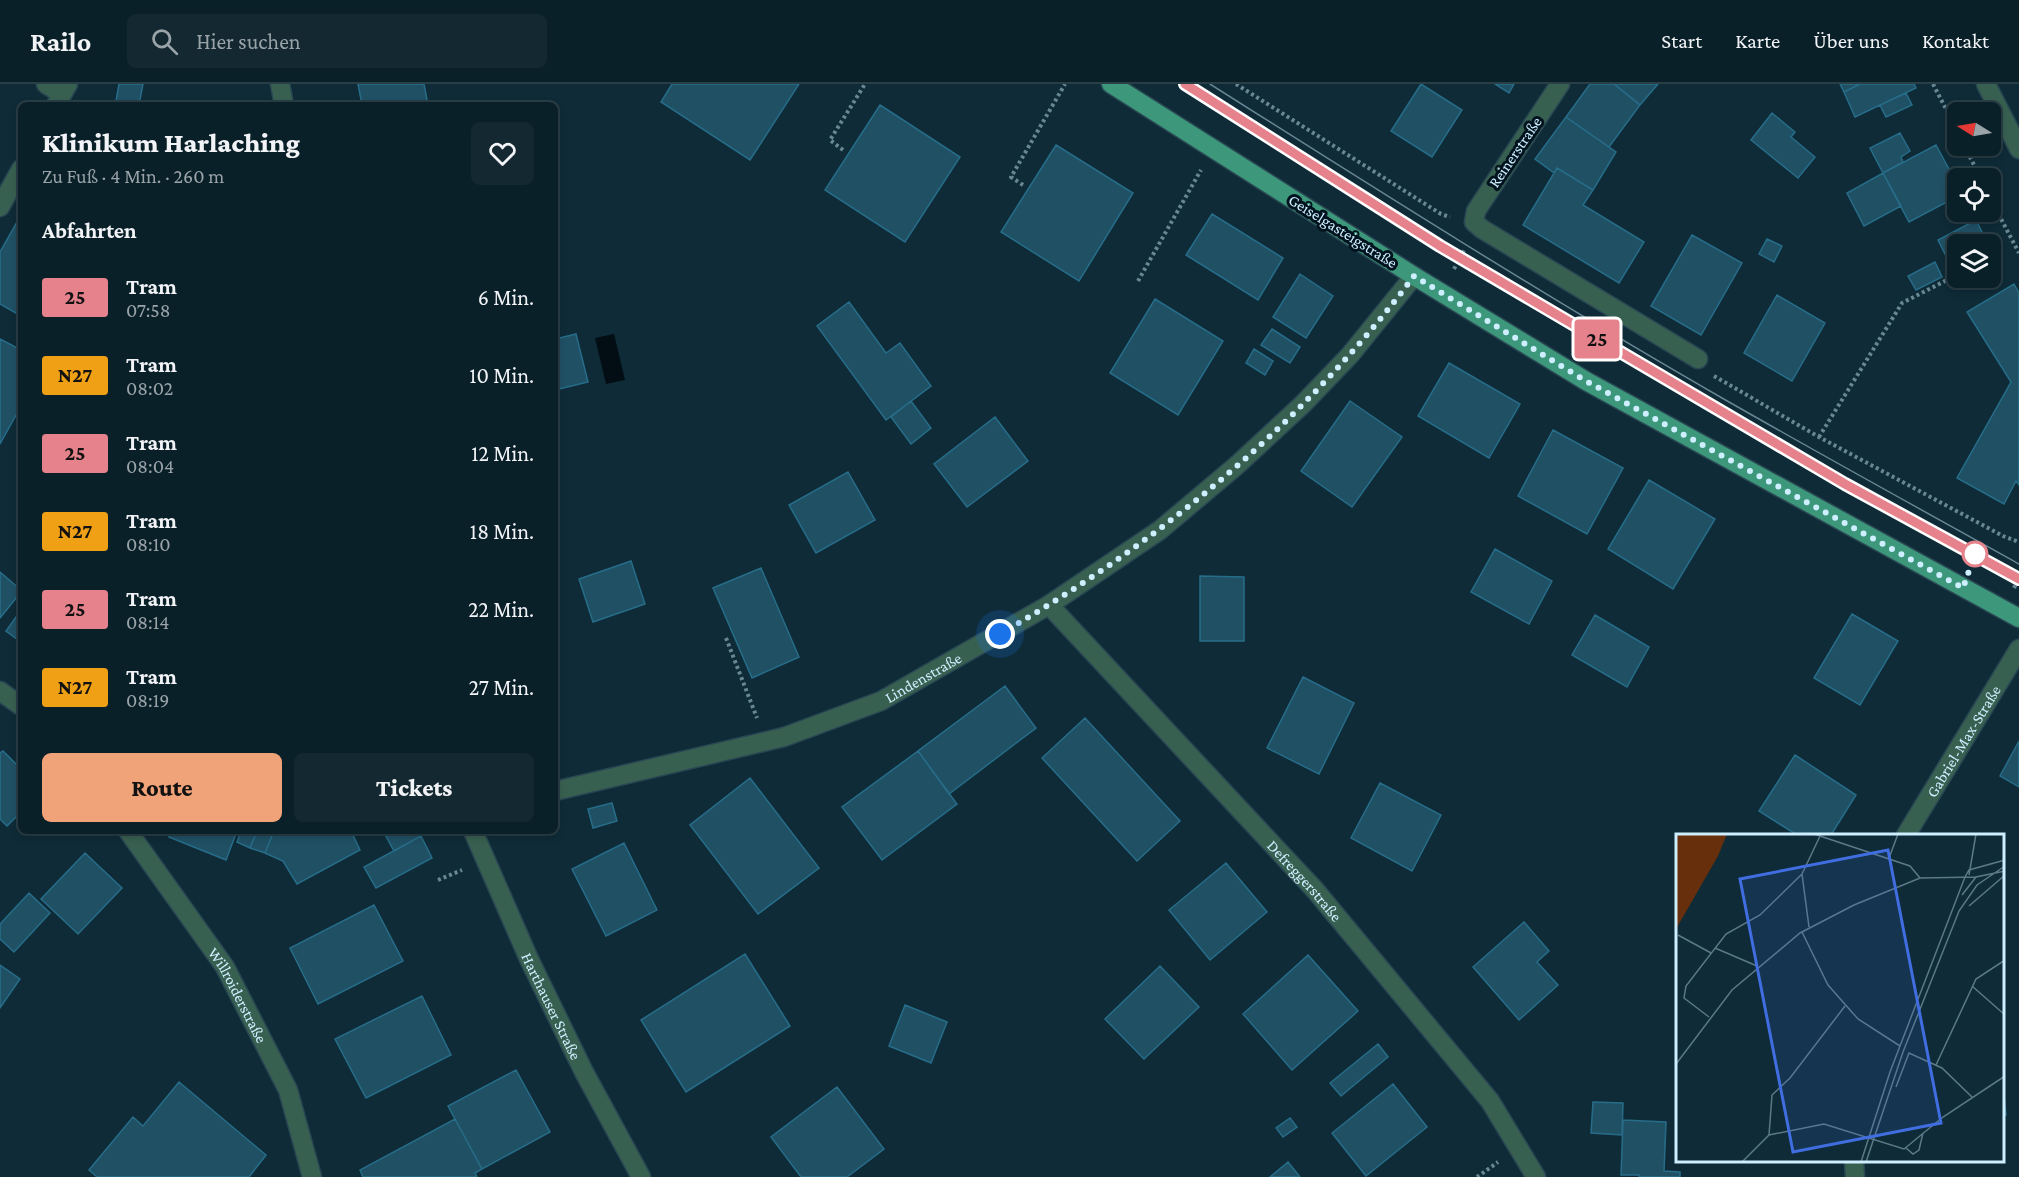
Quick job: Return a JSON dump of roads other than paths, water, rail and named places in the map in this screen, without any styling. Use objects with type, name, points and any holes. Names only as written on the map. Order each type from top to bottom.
[{"type":"main road","name":"Geiselgasteigstraße","points":[[1111,84],[1414,276],[1586,381],[2019,618]]},
{"type":"street","points":[[46,84],[62,94]]},
{"type":"street","points":[[280,84],[283,102]]},
{"type":"street","name":"Reinerstraße","points":[[1560,84],[1476,211],[1474,222],[1698,359]]},
{"type":"street","points":[[1986,84],[2019,149]]},
{"type":"street","points":[[0,207],[18,174]]},
{"type":"street","name":"Lindenstraße","points":[[558,790],[784,737],[881,701],[1049,605],[1160,530],[1236,466],[1303,404],[1342,363],[1414,276]]},
{"type":"street","name":"Defreggerstraße","points":[[1049,605],[1315,890],[1490,1101],[1536,1177]]},
{"type":"street","name":"Gabriel-Max-Straße","points":[[1907,834],[2019,649]]},
{"type":"street","points":[[0,691],[18,704]]},
{"type":"street","name":"Willroiderstraße","points":[[130,834],[225,967],[288,1090],[312,1177]]},
{"type":"street","name":"Harthauser Straße","points":[[474,834],[529,959],[569,1041],[641,1177]]},
{"type":"street","points":[[1854,1162],[1855,1177]]},
{"type":"tram line","points":[[1185,84],[1460,258],[1845,484],[2019,579]]},
{"type":"tram line","name":"25","points":[[1185,84],[1440,246],[1845,484],[2019,579]]},
{"type":"tram line","points":[[1210,84],[1592,322],[1796,440],[2019,564]]}]
